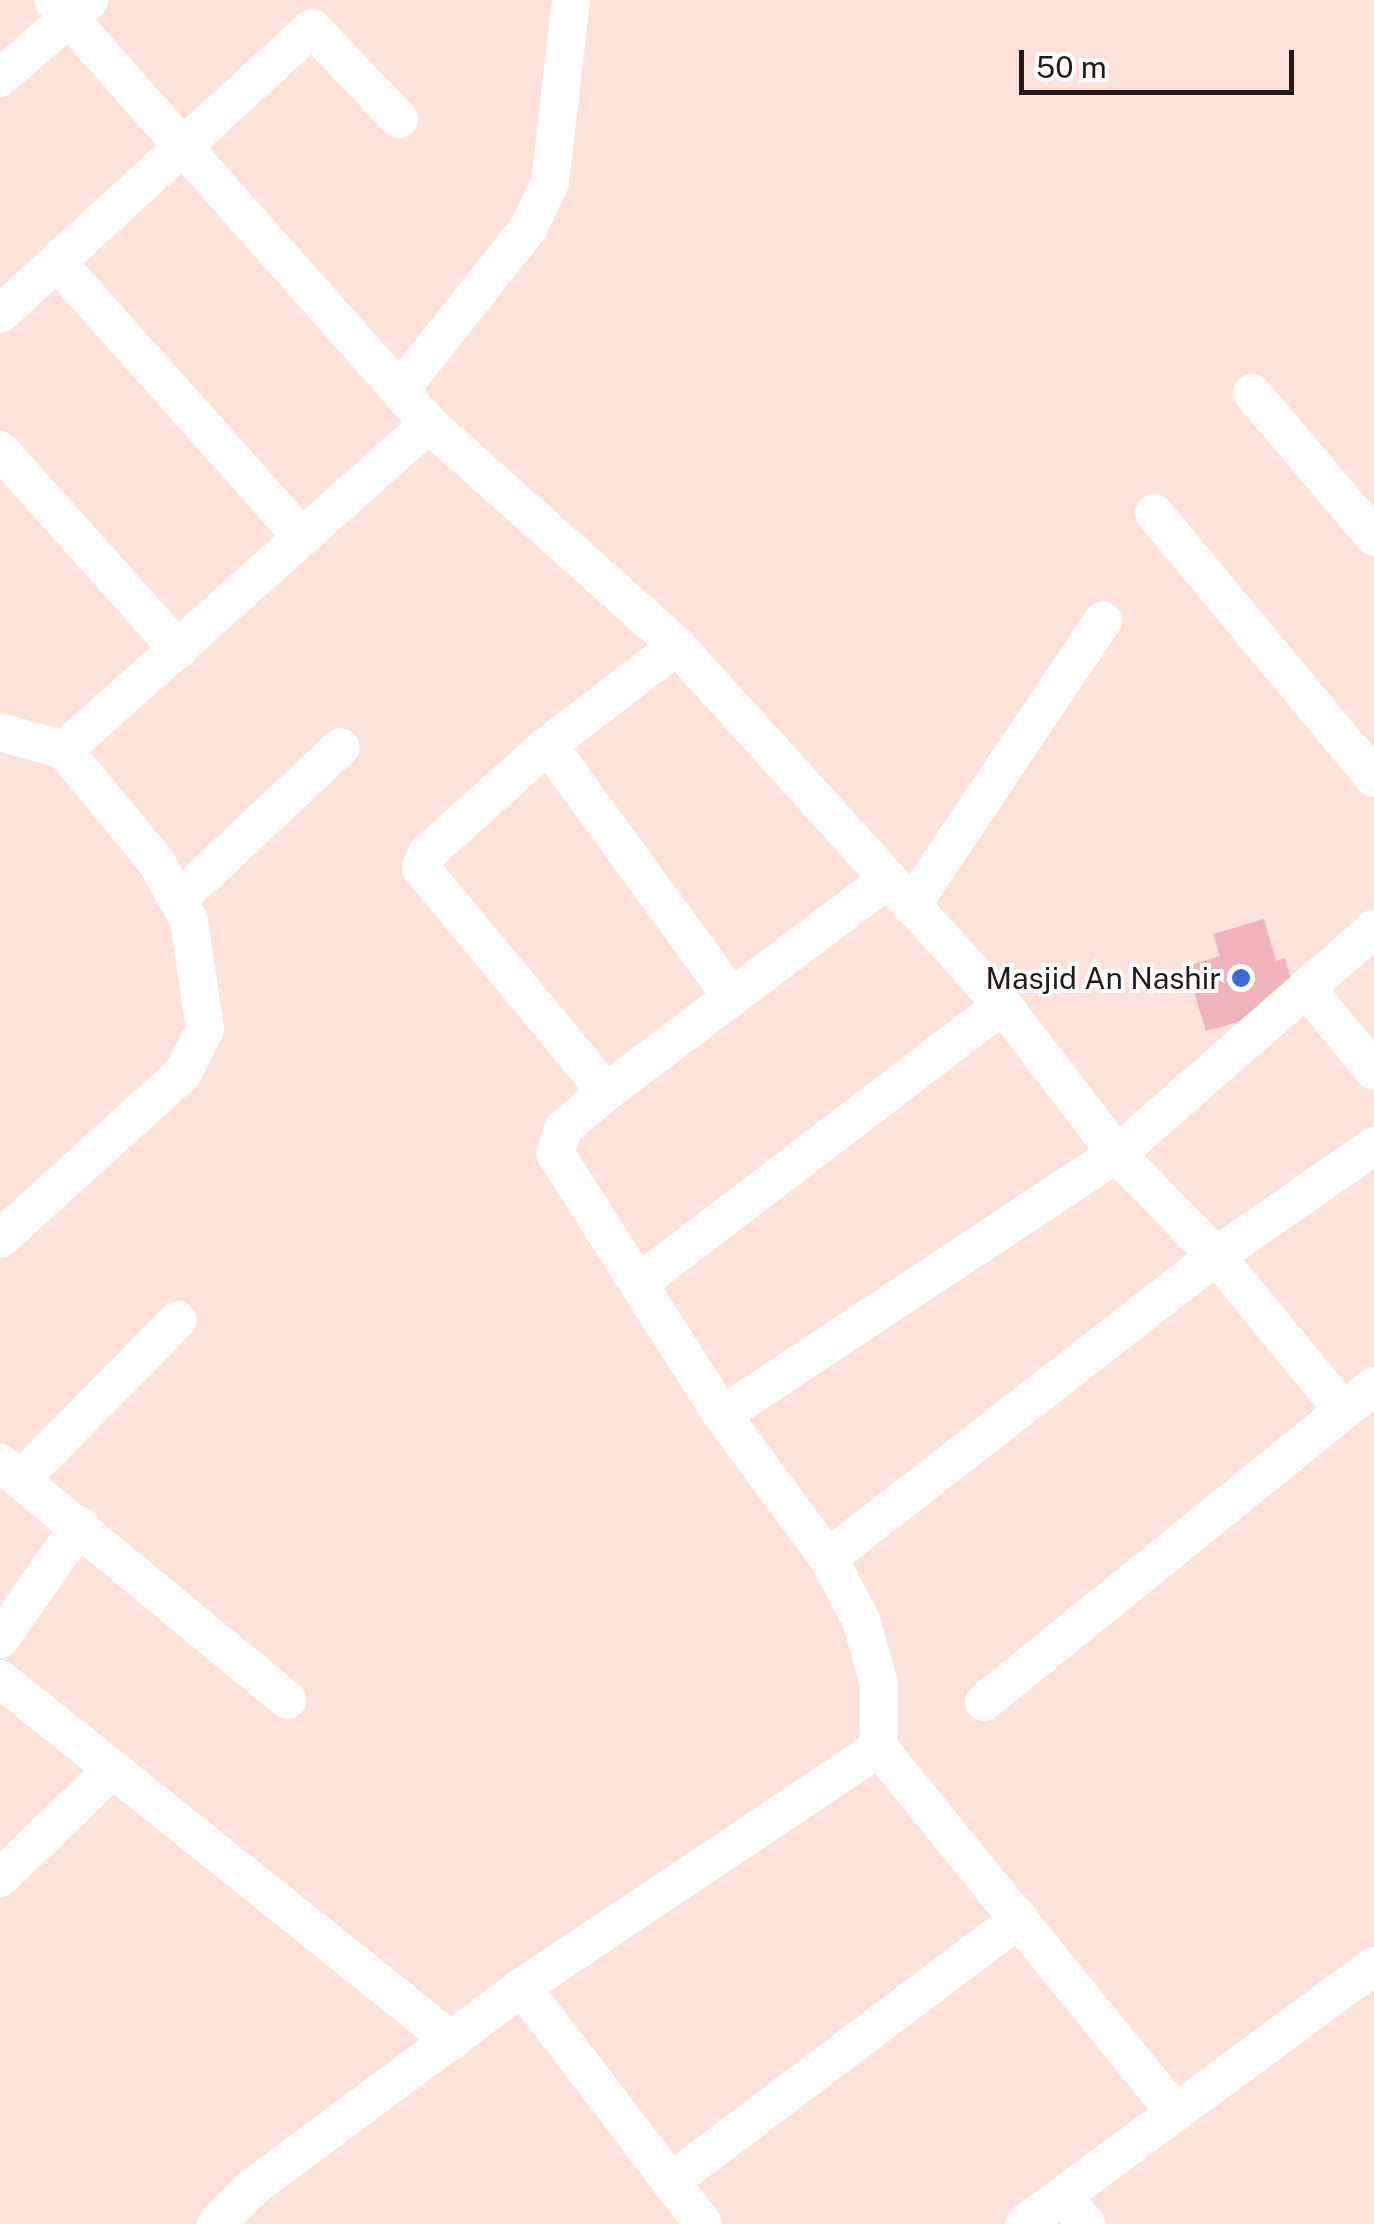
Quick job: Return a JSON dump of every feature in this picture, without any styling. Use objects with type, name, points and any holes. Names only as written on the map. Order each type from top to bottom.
[{"type":"street","points":[[400,390],[529,227],[550,182],[570,0]]},
{"type":"street","points":[[0,78],[70,6],[429,424],[677,646],[1003,1005],[1117,1154],[1216,1256],[1342,1410]]},
{"type":"street","points":[[0,314],[312,28],[399,119]]},
{"type":"street","points":[[58,262],[299,534]]},
{"type":"street","points":[[1252,393],[1374,537]]},
{"type":"street","points":[[64,750],[178,650],[299,534],[429,424]]},
{"type":"street","points":[[0,450],[178,650]]},
{"type":"street","points":[[1154,513],[1374,778]]},
{"type":"street","points":[[1104,620],[899,893],[730,994],[563,1130],[555,1153],[722,1414],[828,1558],[861,1620],[880,1684],[878,1748],[1174,2111]]},
{"type":"street","points":[[606,1092],[421,868],[427,853],[548,745],[677,646]]},
{"type":"street","points":[[0,732],[64,750],[181,897],[199,966],[206,1029],[183,1073],[0,1239]]},
{"type":"street","points":[[548,745],[730,994]]},
{"type":"street","points":[[181,897],[341,747]]},
{"type":"street","points":[[722,1414],[1117,1154],[1374,929]]},
{"type":"street","points":[[1306,988],[1374,1071]]},
{"type":"street","points":[[639,1283],[1003,1005]]},
{"type":"street","points":[[828,1558],[1216,1256],[1374,1146]]},
{"type":"street","points":[[178,1320],[10,1471],[287,1700]]},
{"type":"street","points":[[984,1702],[1374,1386]]},
{"type":"street","points":[[0,1640],[80,1526]]},
{"type":"street","points":[[0,1679],[452,2041]]},
{"type":"street","points":[[216,2224],[254,2188],[522,1987],[878,1748]]},
{"type":"street","points":[[0,1878],[112,1770]]},
{"type":"street","points":[[670,2182],[1020,1918]]},
{"type":"street","points":[[1024,2224],[1074,2210],[1174,2111],[1374,1966]]},
{"type":"street","points":[[522,1987],[703,2224]]},
{"type":"building","name":"Masjid An Nashir","points":[[1264,919],[1276,961],[1285,958],[1295,991],[1273,1012],[1206,1031],[1186,966],[1220,956],[1213,934]]},
{"type":"place","name":"Masjid An Nashir","points":[[1241,978]]}]
